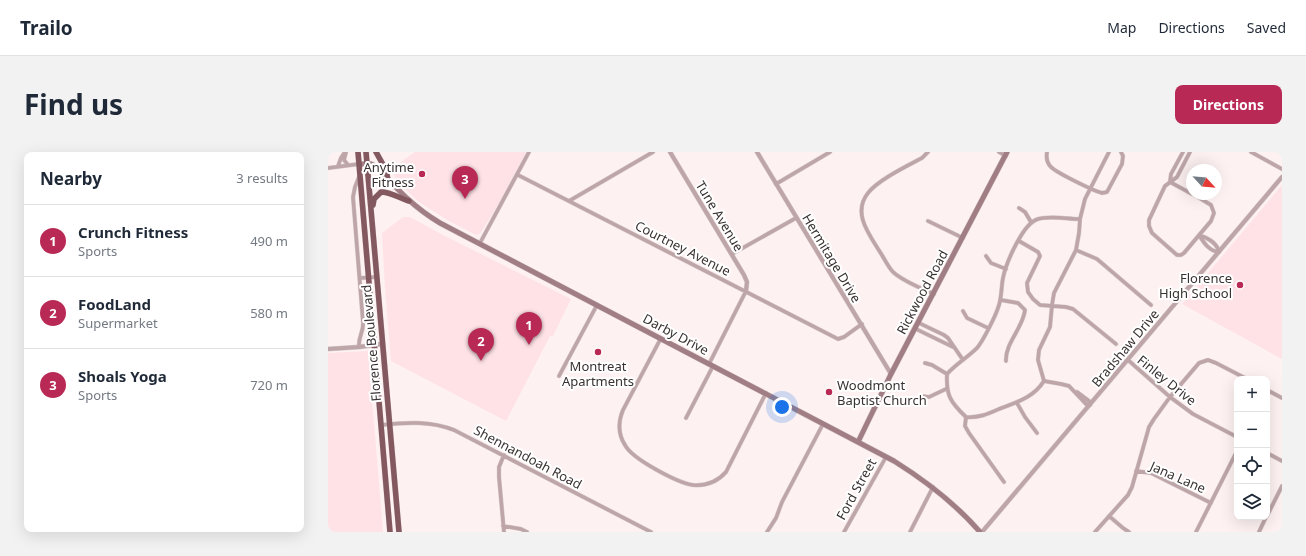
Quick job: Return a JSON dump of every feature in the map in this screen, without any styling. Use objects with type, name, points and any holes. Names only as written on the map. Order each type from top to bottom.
[{"type":"highway","name":"Florence Boulevard","points":[[358,152],[390,532]]},
{"type":"highway","name":"Florence Boulevard","points":[[366,152],[399,532]]},
{"type":"highway","points":[[376,152],[386,170],[388,180]]},
{"type":"highway","points":[[371,211],[374,199],[381,192],[387,192],[400,199],[409,201]]},
{"type":"main road","name":"Rickwood Road","points":[[858,442],[891,374],[1007,154]]},
{"type":"main road","points":[[359,164],[366,163]]},
{"type":"main road","name":"Darby Drive","points":[[366,163],[377,167],[409,201],[433,219],[886,457],[933,487],[967,517],[981,532]]},
{"type":"street","points":[[345,152],[344,160],[348,165]]},
{"type":"street","points":[[338,166],[345,152]]},
{"type":"street","points":[[480,243],[518,175],[529,152]]},
{"type":"street","points":[[570,201],[653,152]]},
{"type":"street","name":"Tune Avenue","points":[[670,152],[732,254],[747,282],[746,291]]},
{"type":"street","name":"Hermitage Drive","points":[[757,152],[891,374]]},
{"type":"street","points":[[818,152],[821,158]]},
{"type":"street","points":[[776,184],[830,152]]},
{"type":"street","points":[[928,152],[922,158],[877,184],[868,193],[861,209],[861,218],[869,234],[893,272],[934,294]]},
{"type":"street","points":[[999,152],[1007,154]]},
{"type":"street","points":[[1047,152],[1046,158],[1050,167],[1090,189],[1102,193],[1107,192],[1122,164],[1124,156],[1121,152]]},
{"type":"street","points":[[1044,381],[1038,360],[1039,350],[1050,327],[1054,293],[1076,250],[1080,219],[1085,199],[1108,152]]},
{"type":"street","points":[[1170,182],[1171,174],[1183,152]]},
{"type":"street","points":[[1190,152],[1177,177],[1165,186],[1151,213],[1149,226],[1152,233],[1173,252],[1177,255],[1181,255],[1200,235],[1214,217],[1214,209],[1204,200]]},
{"type":"street","points":[[1251,152],[1282,169]]},
{"type":"street","points":[[328,168],[359,164]]},
{"type":"street","name":"Courtney Avenue","points":[[518,175],[838,338],[844,337],[862,324]]},
{"type":"street","points":[[359,347],[358,338],[364,327],[353,197],[355,187],[360,176]]},
{"type":"street","name":"Bradshaw Drive","points":[[981,532],[1282,177]]},
{"type":"street","points":[[1170,182],[1186,191]]},
{"type":"street","points":[[1019,208],[1025,212],[1031,222]]},
{"type":"street","points":[[732,254],[796,218]]},
{"type":"street","points":[[1044,381],[1035,392],[1017,403],[982,417],[966,417],[950,398],[946,389],[947,374],[982,342],[1001,300],[1003,278],[1006,269],[1025,229],[1031,222],[1037,219],[1080,219]]},
{"type":"street","points":[[928,221],[963,238]]},
{"type":"street","points":[[1200,235],[1204,243],[1214,252],[1219,252]]},
{"type":"street","points":[[1018,241],[1038,252],[1040,256],[1027,283],[1028,292],[1033,299],[1040,305],[1052,305],[1073,309],[1116,344]]},
{"type":"street","points":[[1076,250],[1097,259],[1151,305]]},
{"type":"street","points":[[986,256],[991,262],[1006,269]]},
{"type":"street","points":[[360,278],[377,277]]},
{"type":"street","points":[[686,418],[746,291]]},
{"type":"street","points":[[1001,300],[1018,303],[1025,310],[1024,318],[1006,354],[1006,362]]},
{"type":"street","points":[[559,376],[597,305]]},
{"type":"street","points":[[963,311],[967,318],[988,328]]},
{"type":"street","points":[[919,323],[948,338],[963,360]]},
{"type":"street","points":[[916,329],[954,347]]},
{"type":"street","points":[[661,338],[623,410],[619,424],[621,437],[627,449],[640,460],[660,471],[682,482],[695,485],[708,484],[719,478],[726,472],[766,393]]},
{"type":"street","points":[[328,349],[382,344]]},
{"type":"street","name":"Finley Drive","points":[[1128,360],[1170,397],[1193,414],[1234,435]]},
{"type":"street","points":[[1095,532],[1128,494],[1132,487],[1151,423],[1170,397],[1188,378],[1199,363],[1208,360],[1242,376]]},
{"type":"street","points":[[925,363],[932,365],[947,374]]},
{"type":"street","points":[[1044,381],[1069,386],[1074,391],[1082,395],[1089,401],[1090,404]]},
{"type":"street","points":[[921,396],[928,397],[946,389]]},
{"type":"street","points":[[1270,392],[1282,398]]},
{"type":"street","points":[[1017,403],[1037,433]]},
{"type":"street","points":[[966,417],[965,426],[969,433],[1004,482]]},
{"type":"street","name":"Shennandoah Road","points":[[381,425],[416,422],[446,427],[462,433],[651,532]]},
{"type":"street","points":[[767,532],[776,518],[782,502],[823,424]]},
{"type":"street","points":[[504,455],[499,467],[504,532]]},
{"type":"street","points":[[1270,455],[1282,461]]},
{"type":"street","name":"Ford Street","points":[[844,532],[886,457]]},
{"type":"street","points":[[1196,532],[1234,457]]},
{"type":"street","name":"Jana Lane","points":[[1136,471],[1151,473],[1211,503]]},
{"type":"street","points":[[1270,510],[1282,486]]},
{"type":"street","points":[[910,532],[933,487]]},
{"type":"street","points":[[1109,516],[1129,532]]},
{"type":"street","points":[[1259,532],[1265,520]]},
{"type":"street","points":[[503,526],[527,532]]},
{"type":"shaded area","points":[[415,152],[526,152],[501,200],[480,234],[476,235],[447,220],[419,202],[403,187],[390,170]]},
{"type":"shaded area","name":"Florence High School","points":[[1282,185],[1282,359],[1182,304]]},
{"type":"shaded area","points":[[403,217],[414,219],[571,299],[553,336],[550,336],[506,421],[391,361],[382,233]]},
{"type":"shaded area","points":[[368,351],[383,532],[328,532],[328,353]]},
{"type":"place","name":"Anytime Fitness","points":[[422,174]]},
{"type":"place","name":"Shoals Yoga","points":[[465,199]]},
{"type":"place","name":"Florence High School","points":[[1240,285]]},
{"type":"place","name":"Crunch Fitness","points":[[529,345]]},
{"type":"place","name":"Montreat Apartments","points":[[598,352]]},
{"type":"place","name":"FoodLand","points":[[481,361]]},
{"type":"place","name":"Woodmont Baptist Church","points":[[829,392]]}]
